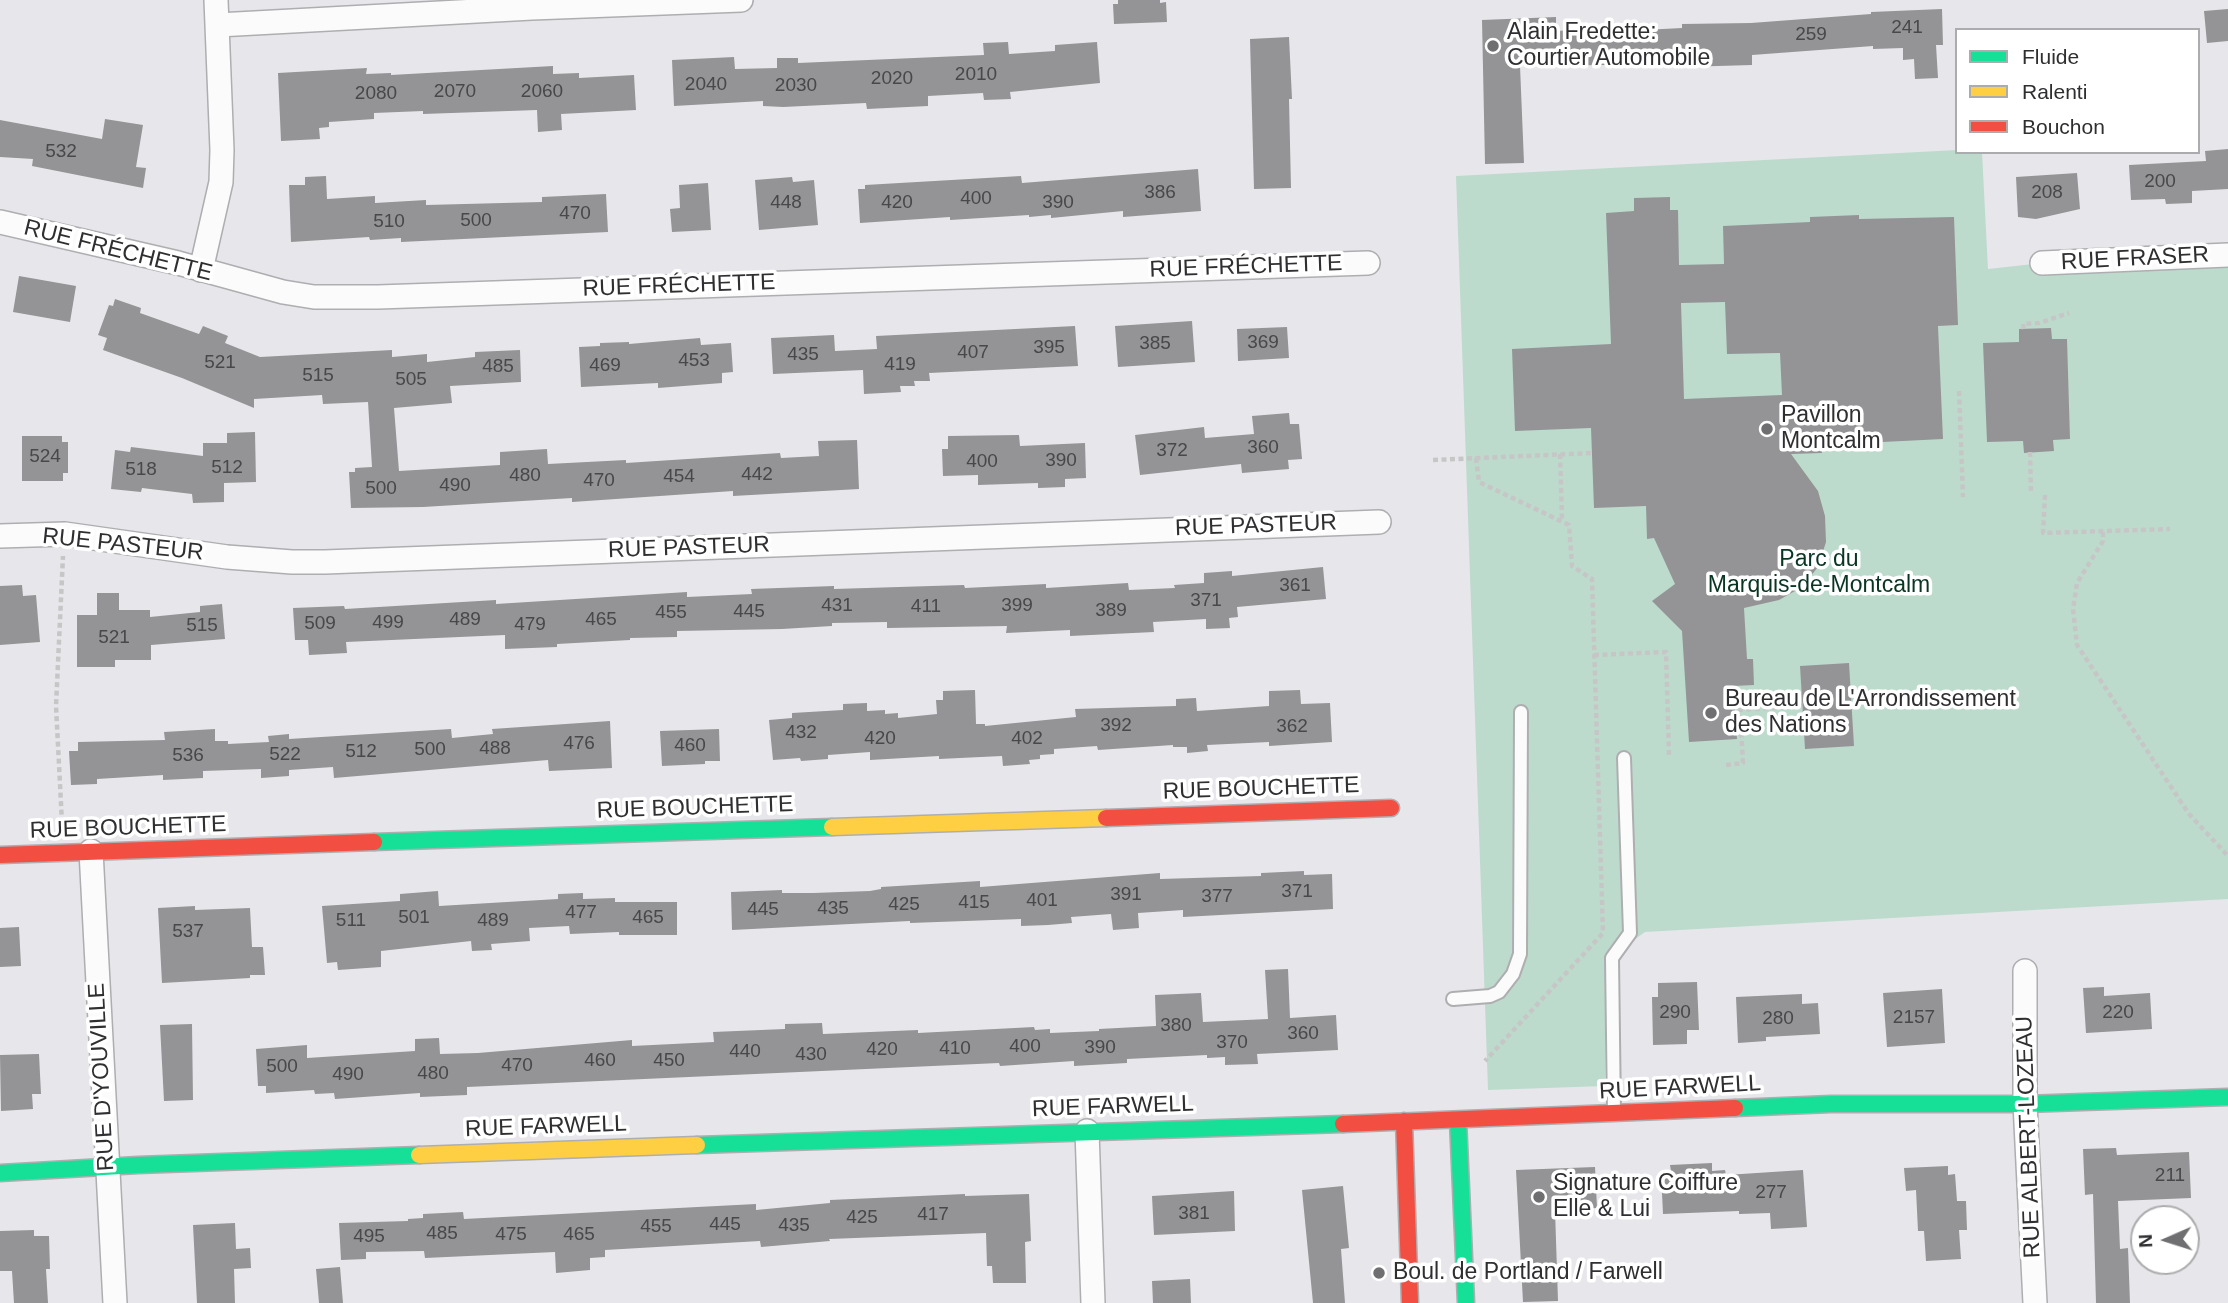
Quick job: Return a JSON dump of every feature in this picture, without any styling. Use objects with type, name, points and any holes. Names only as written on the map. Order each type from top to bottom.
[{"type":"street","points":[[201,270],[221,182],[216,0]]},
{"type":"street","points":[[218,24],[532,4],[741,0]]},
{"type":"street","name":"RUE FRÉCHETTE","points":[[0,222],[178,263],[283,292],[340,298],[1368,263]]},
{"type":"street","name":"RUE FRASER","points":[[2042,263],[2228,255]]},
{"type":"street","name":"RUE PASTEUR","points":[[0,536],[65,534],[227,557],[325,562],[1380,522]]},
{"type":"street","name":"RUE BOUCHETTE","points":[[0,855],[1391,808]]},
{"type":"street","name":"RUE D'YOUVILLE","points":[[91,851],[115,1303]]},
{"type":"street","name":"RUE ALBERT-LOZEAU","points":[[2025,971],[2025,1104],[2035,1303]]},
{"type":"street","name":"RUE FARWELL","points":[[0,1173],[1831,1104],[2025,1104],[2228,1097]]},
{"type":"street","points":[[1458,1120],[1466,1303]]},
{"type":"street","points":[[1404,1121],[1410,1303]]},
{"type":"street","points":[[1087,1130],[1094,1303]]},
{"type":"lane","points":[[1453,999],[1490,996],[1499,992],[1513,974],[1520,954],[1521,712]]},
{"type":"lane","points":[[1614,1113],[1612,957],[1630,933],[1624,758]]},
{"type":"path","points":[[2024,329],[2023,324],[2039,323],[2069,313]]},
{"type":"path","points":[[1959,391],[1963,497]]},
{"type":"path","points":[[2030,452],[2031,494]]},
{"type":"path","points":[[1433,460],[1591,453]]},
{"type":"path","points":[[1560,454],[1562,521]]},
{"type":"path","points":[[1476,458],[1479,482],[1569,525],[1572,566],[1592,579],[1603,933],[1485,1061]]},
{"type":"path","points":[[2045,495],[2043,533],[2170,529]]},
{"type":"path","points":[[2103,532],[2102,541],[2077,583],[2073,609],[2077,645],[2189,814],[2228,856]]},
{"type":"path","points":[[64,852],[55,706],[65,534]]},
{"type":"path","points":[[1594,655],[1666,652],[1669,756]]},
{"type":"path","points":[[1726,765],[1743,763],[1740,710],[1803,706]]},
{"type":"green space","name":"Parc du Marquis-de-Montcalm","points":[[1955,150],[1955,154],[1982,154],[1988,269],[2042,263],[2228,256],[2228,899],[1645,932],[1605,961],[1605,1086],[1488,1090],[1456,176]]},
{"type":"building","points":[[1118,0],[1166,2],[1167,22],[1114,24],[1113,4],[1118,4]]},
{"type":"building","points":[[1942,9],[1943,45],[1936,45],[1938,78],[1915,79],[1914,59],[1903,60],[1903,48],[1873,49],[1873,46],[1752,55],[1752,65],[1683,67],[1683,60],[1606,65],[1520,66],[1524,163],[1485,164],[1482,20],[1556,17],[1556,31],[1605,28],[1605,32],[1682,28],[1682,24],[1751,23],[1871,12]]},
{"type":"building","points":[[2228,9],[2228,41],[2207,43],[2204,11]]},
{"type":"building","points":[[1289,37],[1292,99],[1289,99],[1291,188],[1254,189],[1250,39]]},
{"type":"building","points":[[1008,42],[1009,54],[1055,51],[1055,45],[1097,42],[1100,83],[1010,92],[1011,99],[984,100],[983,93],[928,96],[928,106],[867,109],[866,103],[783,107],[763,106],[763,101],[674,106],[672,60],[734,57],[735,69],[777,68],[777,58],[798,58],[798,63],[984,55],[983,43]]},
{"type":"building","points":[[553,66],[553,74],[579,73],[579,78],[634,75],[636,110],[561,114],[562,130],[538,132],[537,110],[374,113],[374,119],[329,122],[329,127],[319,128],[320,139],[281,141],[278,73],[367,68],[366,74],[391,75]]},
{"type":"building","points":[[105,119],[143,125],[136,167],[146,168],[143,188],[32,166],[33,159],[0,157],[0,120],[102,139]]},
{"type":"building","points":[[2228,149],[2228,189],[2192,191],[2192,203],[2166,204],[2165,199],[2131,200],[2129,165],[2206,161],[2205,151]]},
{"type":"building","points":[[1198,169],[1201,211],[1123,217],[1123,211],[1051,218],[1051,215],[1029,215],[950,220],[950,217],[860,223],[858,189],[865,189],[865,185],[1021,176],[1022,183]]},
{"type":"building","points":[[2077,173],[2080,209],[2036,219],[2018,217],[2016,177]]},
{"type":"building","points":[[326,176],[327,199],[375,196],[375,203],[426,200],[426,205],[542,202],[542,197],[606,194],[608,232],[401,242],[401,238],[370,240],[369,237],[291,242],[289,185],[305,185],[305,177]]},
{"type":"building","points":[[792,177],[793,182],[814,180],[818,225],[759,230],[755,180]]},
{"type":"building","points":[[708,183],[711,230],[672,232],[670,209],[680,208],[679,185]]},
{"type":"building","name":"Pavillon Montcalm","points":[[1670,197],[1670,210],[1678,210],[1679,265],[1724,264],[1723,226],[1810,222],[1810,217],[1859,215],[1859,219],[1954,217],[1958,325],[1938,326],[1943,439],[1822,445],[1822,453],[1791,454],[1818,491],[1825,516],[1826,542],[1818,567],[1802,587],[1779,600],[1744,608],[1747,659],[1753,659],[1754,685],[1733,686],[1737,739],[1689,742],[1682,631],[1652,601],[1675,584],[1654,538],[1647,539],[1646,506],[1594,508],[1591,428],[1515,431],[1512,349],[1611,344],[1606,213],[1634,211],[1634,198]],"holes":[[[1725,302],[1727,354],[1780,353],[1782,395],[1684,399],[1681,303]]]},
{"type":"building","points":[[19,276],[76,286],[70,322],[13,312]]},
{"type":"building","points":[[115,299],[141,308],[140,313],[199,334],[203,326],[228,336],[225,343],[260,357],[392,350],[392,357],[427,354],[427,362],[475,357],[475,352],[520,350],[521,382],[450,386],[452,403],[394,408],[399,471],[500,465],[500,452],[547,449],[548,464],[626,460],[626,463],[780,453],[781,458],[819,456],[818,441],[857,440],[859,489],[733,496],[733,491],[572,502],[572,498],[423,507],[351,508],[349,472],[355,472],[355,468],[372,467],[368,402],[323,404],[322,395],[254,399],[254,408],[182,378],[103,350],[107,338],[98,335],[109,305],[113,306]]},
{"type":"building","points":[[1192,321],[1195,362],[1118,367],[1115,326]]},
{"type":"building","points":[[1075,326],[1078,366],[929,373],[930,381],[914,381],[915,386],[900,386],[901,392],[864,394],[863,370],[773,374],[771,338],[834,335],[835,351],[877,349],[876,336]]},
{"type":"building","points":[[1287,327],[1289,358],[1238,361],[1237,329]]},
{"type":"building","points":[[2051,328],[2052,339],[2067,339],[2070,439],[2053,440],[2054,451],[2024,453],[2023,441],[1987,442],[1983,343],[2019,342],[2019,329]]},
{"type":"building","points":[[700,338],[701,345],[731,343],[733,372],[722,373],[722,383],[658,388],[658,383],[581,387],[579,347],[600,346],[600,343],[629,344]]},
{"type":"building","points":[[1289,413],[1290,424],[1299,424],[1302,459],[1288,460],[1289,469],[1242,473],[1241,464],[1140,475],[1135,435],[1204,427],[1205,438],[1254,434],[1252,416]]},
{"type":"building","points":[[255,432],[256,482],[224,483],[224,502],[193,503],[192,494],[142,488],[141,492],[111,489],[115,450],[130,452],[131,447],[203,456],[203,443],[227,443],[227,433]]},
{"type":"building","points":[[1019,435],[1020,446],[1085,443],[1086,478],[1065,479],[1065,487],[1038,488],[1038,483],[978,485],[978,475],[943,476],[942,449],[948,449],[948,436]]},
{"type":"building","points":[[22,436],[62,436],[62,442],[68,442],[68,473],[63,473],[63,481],[22,481]]},
{"type":"building","points":[[1323,567],[1326,599],[1237,607],[1238,617],[1229,618],[1230,628],[1206,629],[1206,619],[1153,622],[1154,632],[1070,636],[1070,630],[1006,633],[1007,626],[887,628],[887,622],[832,623],[832,626],[782,629],[677,631],[677,637],[557,644],[557,647],[505,649],[505,635],[346,642],[347,653],[309,655],[308,640],[295,640],[293,608],[344,606],[345,609],[496,600],[496,604],[687,592],[687,597],[752,594],[751,589],[834,586],[834,589],[964,585],[965,588],[1046,584],[1046,588],[1128,583],[1129,590],[1175,588],[1174,585],[1204,583],[1204,573],[1232,571],[1232,576]]},
{"type":"building","points":[[22,585],[23,596],[36,595],[40,642],[0,645],[0,586]]},
{"type":"building","points":[[97,593],[119,593],[119,610],[150,610],[150,617],[200,612],[200,606],[222,604],[225,639],[151,645],[151,660],[115,660],[115,667],[77,667],[77,615],[97,615]]},
{"type":"building","points":[[1849,663],[1854,746],[1805,749],[1800,666]]},
{"type":"building","points":[[975,690],[976,724],[985,726],[1076,717],[1075,709],[1176,706],[1176,699],[1196,698],[1197,711],[1269,706],[1269,691],[1300,690],[1301,704],[1330,703],[1332,742],[1269,746],[1269,742],[1207,745],[1208,751],[1187,753],[1187,747],[1173,745],[1098,750],[1097,746],[1054,749],[1054,754],[1040,755],[1040,759],[1029,760],[1030,764],[1003,766],[1002,756],[870,760],[870,752],[828,755],[828,759],[773,760],[769,720],[792,718],[792,713],[843,710],[843,704],[867,703],[867,711],[885,710],[885,714],[898,713],[898,718],[937,714],[936,700],[943,700],[943,691]]},
{"type":"building","points":[[610,721],[612,768],[549,771],[548,760],[334,778],[333,767],[289,770],[289,776],[261,778],[261,769],[203,771],[203,778],[163,780],[163,775],[97,779],[97,784],[71,785],[69,751],[78,751],[78,742],[165,740],[164,732],[215,729],[215,741],[228,741],[228,744],[269,742],[268,736],[289,734],[289,739],[451,729],[452,738],[493,734],[492,729]]},
{"type":"building","points":[[719,729],[720,761],[662,766],[660,731]]},
{"type":"building","points":[[1304,871],[1304,875],[1332,874],[1333,909],[1183,917],[1183,910],[1138,913],[1139,928],[1113,930],[1111,914],[1071,917],[1072,923],[1048,925],[1021,926],[1021,919],[910,921],[732,930],[731,892],[870,891],[881,887],[980,881],[980,887],[1160,873],[1160,879],[1261,876],[1261,873]]},
{"type":"building","points":[[438,891],[439,906],[558,899],[558,894],[583,893],[583,899],[677,902],[677,935],[619,935],[619,932],[570,934],[569,926],[529,928],[530,941],[491,944],[492,950],[472,951],[471,941],[381,951],[381,967],[338,970],[337,962],[327,963],[322,906],[400,901],[400,894]]},
{"type":"building","points":[[195,906],[195,910],[250,908],[252,947],[263,947],[265,975],[162,983],[158,908]]},
{"type":"building","points":[[19,927],[21,966],[0,967],[0,928]]},
{"type":"building","points":[[1288,969],[1290,1018],[1336,1015],[1338,1050],[1257,1054],[1258,1064],[1225,1065],[1225,1057],[1207,1058],[1207,1055],[1127,1059],[1127,1063],[1074,1066],[1074,1061],[1000,1066],[999,1063],[467,1087],[467,1095],[420,1097],[420,1093],[335,1099],[334,1093],[315,1094],[314,1090],[266,1093],[266,1086],[258,1086],[256,1049],[307,1045],[307,1058],[415,1051],[415,1039],[439,1038],[440,1054],[632,1040],[632,1046],[714,1042],[713,1032],[785,1029],[785,1024],[822,1023],[823,1034],[918,1030],[918,1033],[1034,1027],[1035,1030],[1050,1029],[1050,1033],[1099,1031],[1156,1026],[1155,995],[1201,993],[1203,1022],[1268,1019],[1265,970]]},
{"type":"building","points":[[1697,982],[1699,1030],[1687,1030],[1687,1044],[1653,1045],[1652,997],[1658,997],[1658,983]]},
{"type":"building","points":[[2104,987],[2104,996],[2150,993],[2152,1029],[2086,1033],[2083,988]]},
{"type":"building","points":[[1942,989],[1945,1043],[1887,1047],[1883,993]]},
{"type":"building","points":[[1802,994],[1802,1004],[1818,1003],[1820,1034],[1766,1037],[1766,1041],[1738,1043],[1736,997]]},
{"type":"building","points":[[192,1024],[193,1100],[164,1101],[160,1025]]},
{"type":"building","points":[[39,1054],[41,1094],[32,1094],[33,1109],[1,1111],[0,1055]]},
{"type":"building","points":[[2116,1148],[2117,1155],[2189,1152],[2191,1198],[2118,1201],[2120,1249],[2128,1248],[2130,1303],[2096,1303],[2093,1194],[2085,1195],[2083,1149]]},
{"type":"building","points":[[1712,1163],[1712,1171],[1725,1170],[1726,1175],[1803,1170],[1807,1227],[1771,1229],[1770,1213],[1739,1214],[1739,1211],[1663,1214],[1661,1172],[1671,1171],[1670,1165]]},
{"type":"building","points":[[1948,1166],[1948,1175],[1955,1174],[1957,1201],[1966,1201],[1967,1230],[1959,1230],[1961,1259],[1926,1261],[1924,1231],[1918,1231],[1916,1190],[1906,1191],[1904,1168]]},
{"type":"building","points":[[1595,1167],[1597,1208],[1555,1210],[1558,1301],[1523,1302],[1516,1170]]},
{"type":"building","points":[[1343,1186],[1349,1248],[1341,1249],[1345,1303],[1313,1303],[1302,1190]]},
{"type":"building","points":[[1234,1191],[1235,1231],[1154,1235],[1152,1196]]},
{"type":"building","points":[[1029,1194],[1031,1241],[1025,1242],[1026,1283],[993,1283],[992,1266],[987,1266],[986,1233],[829,1239],[830,1241],[761,1247],[760,1241],[605,1250],[605,1257],[590,1258],[590,1270],[556,1273],[555,1252],[425,1258],[424,1251],[366,1252],[366,1259],[341,1260],[339,1223],[408,1221],[423,1218],[423,1214],[463,1212],[464,1219],[756,1204],[756,1210],[830,1203],[830,1200]]},
{"type":"building","points":[[235,1223],[236,1249],[250,1248],[251,1268],[234,1269],[235,1303],[197,1303],[193,1225]]},
{"type":"building","points":[[34,1230],[34,1236],[49,1236],[50,1269],[46,1269],[48,1303],[14,1303],[12,1271],[0,1271],[0,1231]]},
{"type":"building","points":[[340,1267],[343,1303],[319,1303],[316,1269]]},
{"type":"building","points":[[1190,1279],[1191,1303],[1153,1303],[1152,1281]]},
{"type":"traffic: fast","points":[[374,842],[832,827]]},
{"type":"traffic: fast","points":[[1735,1108],[1831,1104],[2025,1104],[2228,1097]]},
{"type":"traffic: fast","points":[[1458,1120],[1466,1303]]},
{"type":"traffic: fast","points":[[697,1145],[1343,1124]]},
{"type":"traffic: fast","points":[[0,1173],[419,1155]]},
{"type":"traffic: slow","points":[[832,827],[1106,818]]},
{"type":"traffic: slow","points":[[419,1155],[697,1145]]},
{"type":"traffic: jam","points":[[1106,818],[1391,808]]},
{"type":"traffic: jam","points":[[0,855],[374,842]]},
{"type":"traffic: jam","points":[[1343,1124],[1735,1108]]},
{"type":"traffic: jam","points":[[1404,1121],[1410,1303]]},
{"type":"place","name":"Alain Fredette: Courtier Automobile","points":[[1493,46]]},
{"type":"place","name":"Pavillon Montcalm","points":[[1767,429]]},
{"type":"place","name":"Bureau de L'Arrondissement des Nations","points":[[1711,713]]},
{"type":"place","name":"Signature Coiffure Elle & Lui","points":[[1539,1197]]},
{"type":"place","name":"Boul. de Portland / Farwell","points":[[1379,1273]]}]
